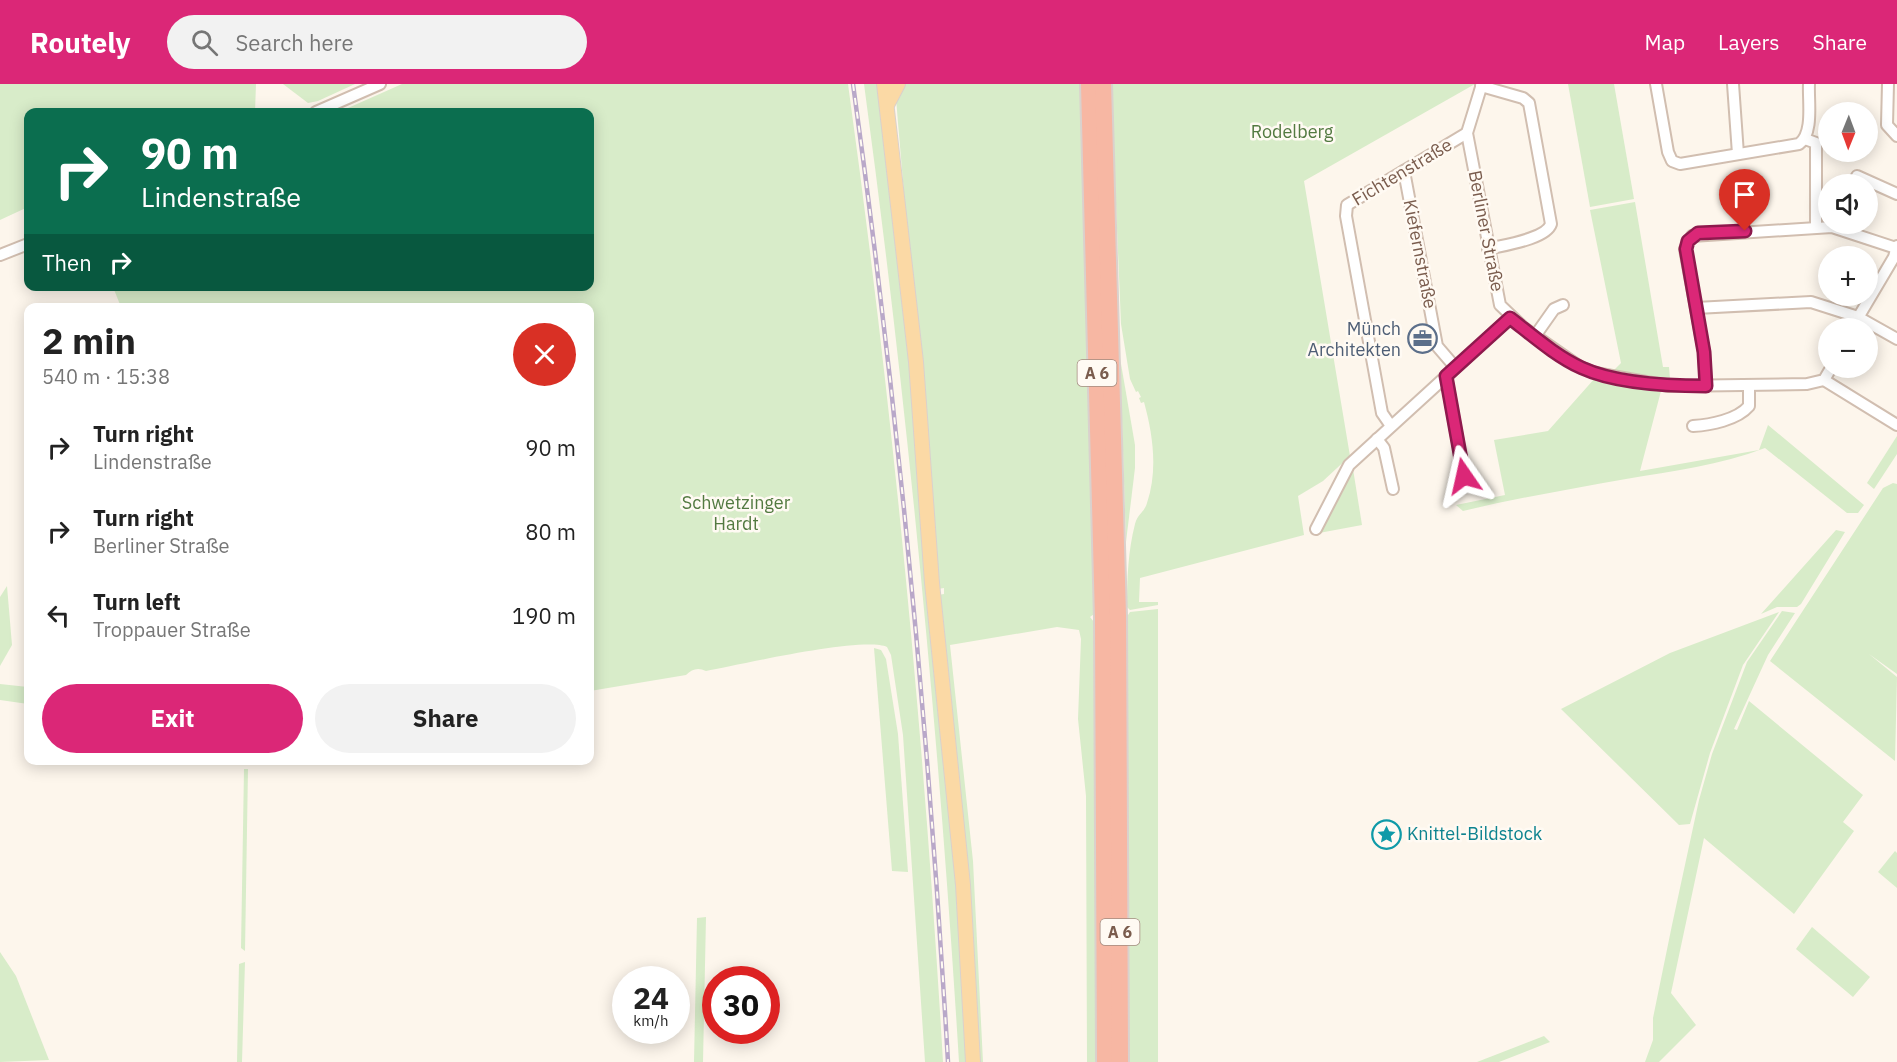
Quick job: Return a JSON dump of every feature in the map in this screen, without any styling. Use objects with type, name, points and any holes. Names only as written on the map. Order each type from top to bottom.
[{"type":"highway","name":"A 6","points":[[1089,84],[1110,614],[1105,1062]]},
{"type":"highway","name":"A 6","points":[[1103,84],[1110,614],[1120,1062]]},
{"type":"main road","points":[[884,84],[916,362],[932,583],[963,885],[973,1062]]},
{"type":"main road","points":[[886,105],[898,84]]},
{"type":"street","points":[[325,108],[380,84]]},
{"type":"street","points":[[1656,84],[1672,161],[1680,164],[1799,144],[1805,139],[1808,131],[1809,84]]},
{"type":"street","points":[[1733,84],[1738,154]]},
{"type":"street","points":[[1888,84],[1887,125],[1897,136]]},
{"type":"street","points":[[1481,85],[1522,98],[1529,103],[1551,224],[1549,230],[1542,235],[1488,249]]},
{"type":"street","name":"Berliner Straße","points":[[1481,85],[1467,133],[1500,305],[1510,318],[1580,368],[1595,373],[1669,386],[1807,384],[1824,380]]},
{"type":"street","name":"Fichtenstraße","points":[[1391,426],[1382,413],[1346,216],[1347,205],[1467,133]]},
{"type":"street","points":[[1805,139],[1816,143],[1816,227]]},
{"type":"street","name":"Kiefernstraße","points":[[1404,171],[1437,346],[1455,367]]},
{"type":"street","points":[[1878,185],[1897,194]]},
{"type":"street","points":[[1706,386],[1686,249],[1688,241],[1698,233],[1833,227],[1896,252],[1858,317]]},
{"type":"street","points":[[0,255],[24,246]]},
{"type":"street","points":[[1696,308],[1811,302],[1858,317],[1897,339]]},
{"type":"street","points":[[1535,336],[1554,309],[1563,305]]},
{"type":"street","points":[[1316,529],[1349,465],[1510,318]]},
{"type":"street","points":[[1446,376],[1464,476]]},
{"type":"street","points":[[1824,380],[1897,425]]},
{"type":"street","points":[[1693,426],[1704,426],[1743,413],[1749,406],[1749,385]]},
{"type":"street","points":[[1377,439],[1384,448],[1393,489]]},
{"type":"green space","points":[[0,84],[256,84],[255,108],[24,108],[24,209],[0,220]]},
{"type":"green space","points":[[283,84],[355,84],[318,101],[308,103]]},
{"type":"green space","name":"Schwetzinger Hardt","points":[[402,84],[848,84],[879,328],[905,572],[926,817],[943,1062],[925,1062],[903,735],[891,655],[887,647],[853,645],[828,648],[706,671],[695,669],[686,675],[594,690],[594,303],[119,303],[115,291],[594,291],[594,108],[348,108]]},
{"type":"green space","points":[[864,84],[878,84],[896,212],[949,780],[970,1062],[959,1062],[942,817],[921,572],[895,328]]},
{"type":"green space","points":[[902,84],[1080,84],[1094,614],[1090,617],[1094,622],[1096,684],[1097,1062],[1087,1062],[1086,796],[1078,719],[1081,639],[1079,630],[1057,627],[950,645],[973,861],[983,1062],[978,1062],[938,595],[944,594],[944,588],[938,589],[896,98]]},
{"type":"green space","name":"Rodelberg","points":[[1111,84],[1475,84],[1304,181],[1350,456],[1323,481],[1298,496],[1304,535],[1140,578],[1139,602],[1158,602],[1158,605],[1130,610],[1127,607],[1127,597],[1131,544],[1136,520],[1146,506],[1150,491],[1153,452],[1144,402],[1141,403],[1139,398],[1141,397],[1130,379],[1121,324]]},
{"type":"green space","points":[[1568,84],[1614,84],[1634,199],[1590,207]]},
{"type":"green space","points":[[1635,202],[1663,367],[1669,367],[1670,379],[1614,370],[1621,363],[1590,210]]},
{"type":"green space","points":[[1120,358],[1135,445],[1135,468],[1126,542]]},
{"type":"green space","points":[[1595,378],[1661,391],[1640,471],[1759,450],[1768,425],[1864,505],[1858,513],[1847,513],[1765,448],[1748,454],[1731,459],[1696,467],[1463,511],[1456,505],[1505,495],[1494,440],[1548,431]]},
{"type":"green space","points":[[1897,436],[1897,454],[1874,489],[1867,483]]},
{"type":"green space","points":[[1353,469],[1362,525],[1319,533],[1349,474]]},
{"type":"green space","points":[[1893,483],[1897,484],[1897,674],[1869,654],[1897,677],[1895,761],[1770,661],[1883,488]]},
{"type":"green space","points":[[1836,530],[1845,532],[1801,604],[1797,607],[1777,607],[1761,614]]},
{"type":"green space","points":[[7,586],[12,645],[0,666],[0,597]]},
{"type":"green space","points":[[1158,609],[1158,1062],[1128,1062],[1128,615],[1130,612]]},
{"type":"green space","points":[[1782,611],[1795,613],[1768,655],[1734,729],[1737,730],[1749,701],[1863,795],[1843,822],[1854,831],[1794,914],[1704,838],[1671,993],[1696,1025],[1659,1062],[1645,1062],[1653,1040],[1653,1018],[1672,925],[1699,800],[1712,754],[1747,662]]},
{"type":"green space","points":[[1779,612],[1743,665],[1710,753],[1690,824],[1679,825],[1561,709],[1670,653]]},
{"type":"green space","points":[[874,648],[881,650],[886,659],[898,734],[908,872],[892,871]]},
{"type":"green space","points":[[0,684],[24,687],[24,703],[0,700]]},
{"type":"green space","points":[[244,769],[248,769],[245,951],[241,948]]},
{"type":"green space","points":[[1895,851],[1897,853],[1897,888],[1878,872]]},
{"type":"green space","points":[[706,917],[705,966],[702,966],[703,1062],[694,1062],[697,918]]},
{"type":"green space","points":[[1812,927],[1870,977],[1853,997],[1796,949]]},
{"type":"green space","points":[[0,952],[16,976],[49,1060],[0,1062]]},
{"type":"green space","points":[[245,962],[242,1062],[237,1062],[239,964]]},
{"type":"green space","points":[[1544,1036],[1550,1042],[1499,1062],[1477,1062]]},
{"type":"railway","points":[[853,84],[884,328],[910,572],[931,817],[948,1062]]},
{"type":"place","name":"Münch Architekten","points":[[1422,339]]},
{"type":"place","name":"Knittel-Bildstock","points":[[1386,834]]},
{"type":"route","points":[[1464,476],[1446,376],[1510,318],[1580,368],[1595,373],[1669,386],[1706,386],[1704,352],[1686,249],[1688,241],[1698,233],[1745,231]]}]
